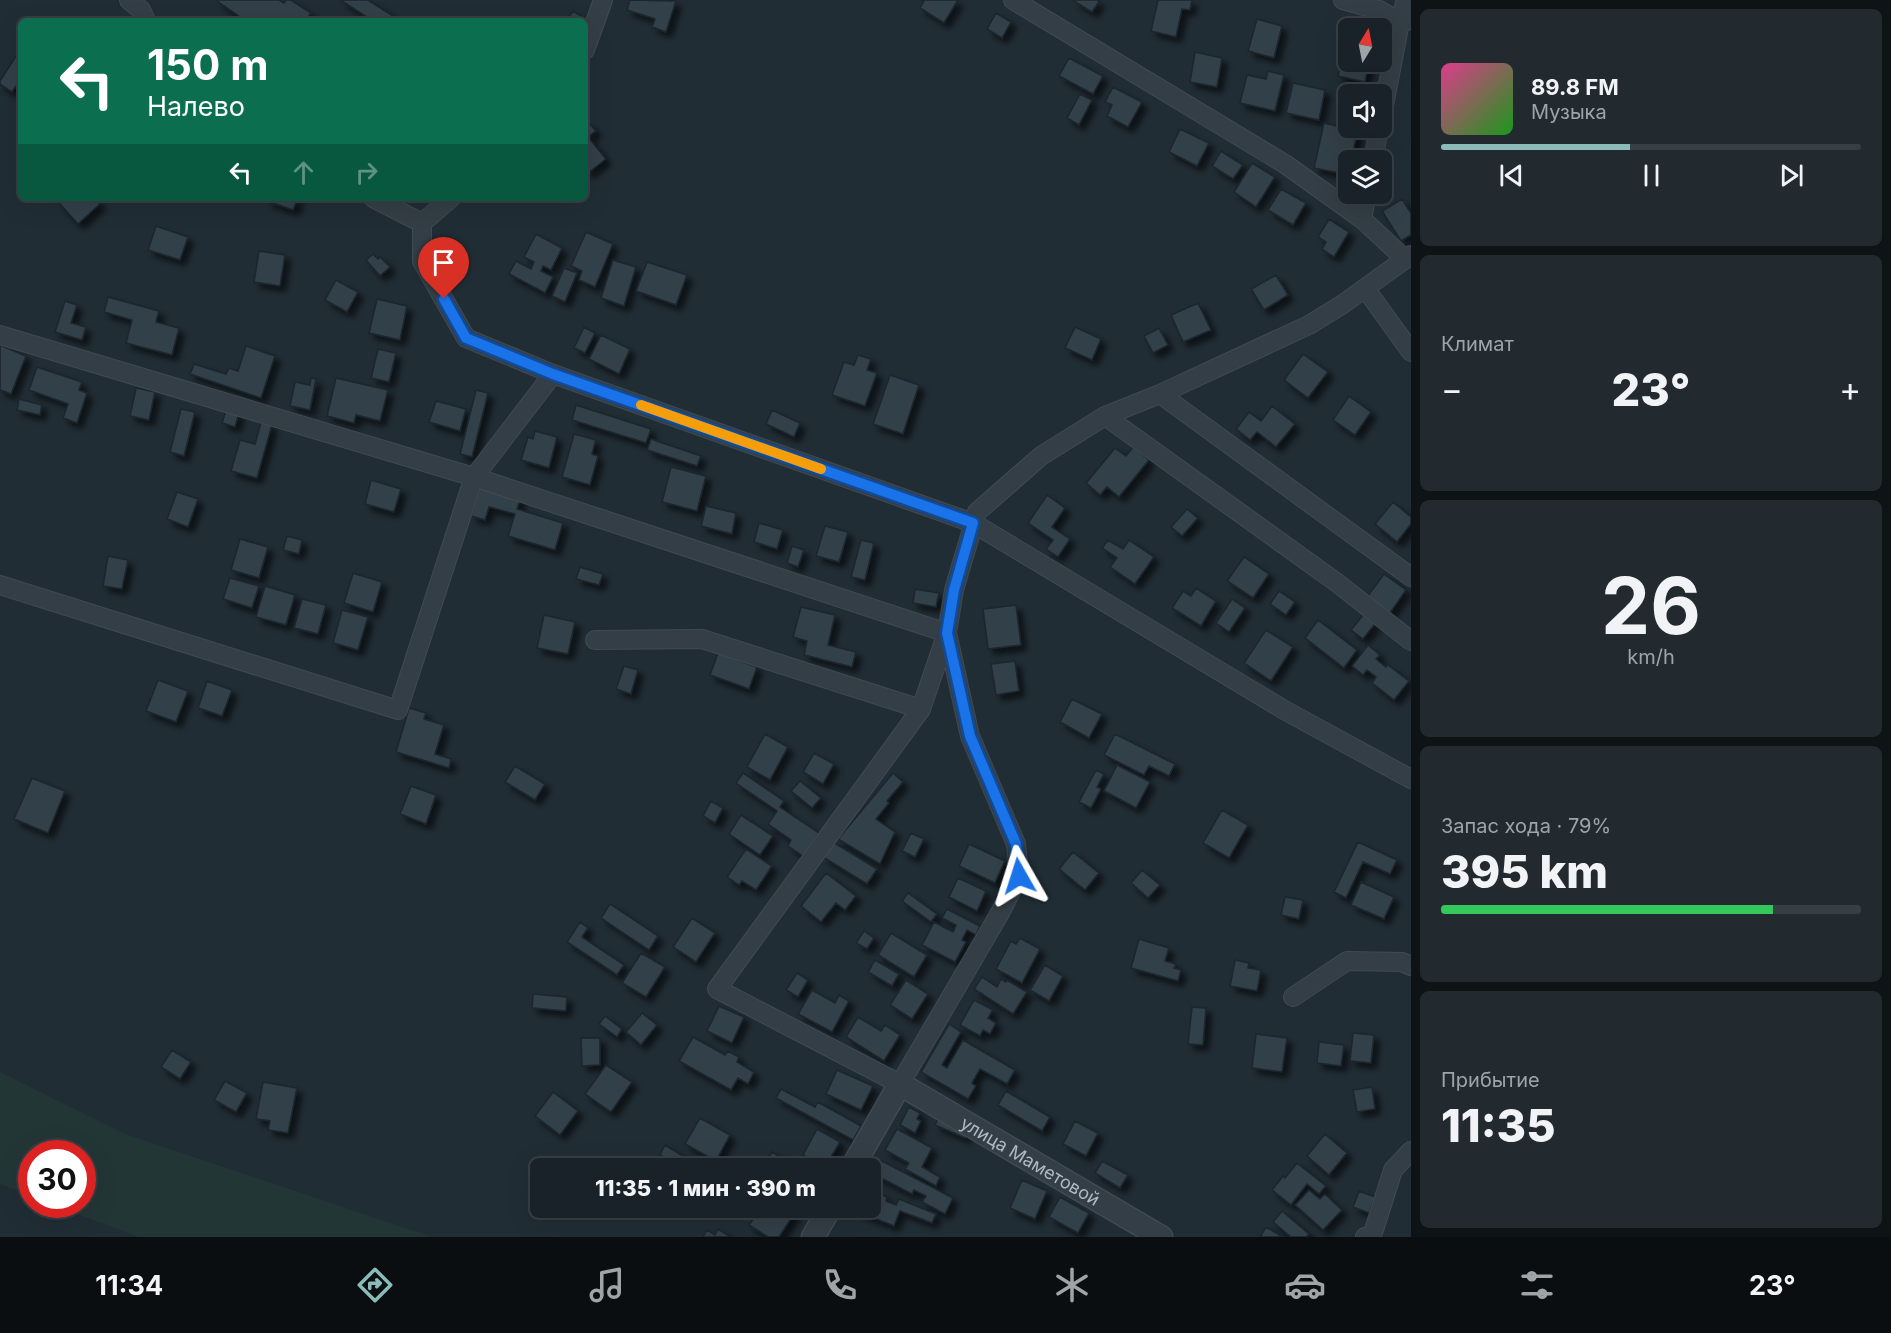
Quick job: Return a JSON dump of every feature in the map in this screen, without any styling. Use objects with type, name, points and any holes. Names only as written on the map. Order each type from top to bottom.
[{"type":"street","points":[[129,0],[141,10],[145,18]]},
{"type":"street","points":[[588,42],[603,0]]},
{"type":"street","points":[[900,1084],[717,989],[921,709],[947,633],[954,590],[977,512],[1041,456],[1105,416],[1160,394],[1309,325],[1408,257],[1362,219],[1286,164],[1013,0]]},
{"type":"street","points":[[1342,0],[1380,10],[1405,21]]},
{"type":"street","points":[[1390,84],[1405,21],[1406,0]]},
{"type":"street","points":[[379,201],[422,223]]},
{"type":"street","points":[[448,201],[422,223],[422,261],[466,338],[553,374],[973,523],[1286,711],[1411,779]]},
{"type":"street","points":[[1362,219],[1365,204]]},
{"type":"street","points":[[1365,288],[1411,352]]},
{"type":"street","points":[[0,335],[474,477],[947,633]]},
{"type":"street","points":[[0,585],[398,710],[474,477],[553,374]]},
{"type":"street","points":[[1160,394],[1411,578]]},
{"type":"street","points":[[1105,416],[1336,582],[1411,641]]},
{"type":"street","points":[[858,1158],[1000,913],[1019,876],[1016,844],[970,736],[947,633]]},
{"type":"street","points":[[595,640],[702,639],[921,709]]},
{"type":"street","points":[[1293,998],[1347,961],[1402,962],[1411,966]]},
{"type":"street","name":"улица Маметовой","points":[[900,1084],[1161,1237]]},
{"type":"street","points":[[1370,1237],[1393,1170],[1411,1151]]},
{"type":"street","points":[[813,1237],[824,1218]]},
{"type":"shaded area","points":[[0,1072],[125,1134],[432,1237],[139,1237],[88,1218],[96,1218],[96,1140],[18,1140],[18,1191],[0,1184]]},
{"type":"building","points":[[279,0],[284,3],[286,0],[291,0],[311,13],[308,18],[242,18],[217,1]]},
{"type":"building","points":[[340,0],[368,0],[396,18],[368,18]]},
{"type":"building","points":[[630,0],[676,1],[666,32],[652,27],[655,19],[627,10]]},
{"type":"building","points":[[921,0],[958,0],[944,23],[920,8],[924,1]]},
{"type":"building","points":[[1072,0],[1100,0],[1092,12]]},
{"type":"building","points":[[1158,0],[1192,0],[1190,10],[1182,9],[1176,37],[1151,31]]},
{"type":"building","points":[[573,11],[584,18],[568,18]]},
{"type":"building","points":[[996,13],[1011,22],[1002,38],[987,29]]},
{"type":"building","points":[[1257,19],[1282,26],[1274,58],[1248,51]]},
{"type":"building","points":[[1195,52],[1222,58],[1217,87],[1190,82]]},
{"type":"building","points":[[16,56],[18,57],[18,83],[12,92],[0,84]]},
{"type":"building","points":[[1069,58],[1103,76],[1093,94],[1059,76]]},
{"type":"building","points":[[1268,71],[1284,75],[1275,111],[1240,103],[1247,75],[1266,79]]},
{"type":"building","points":[[1339,72],[1367,72],[1365,82],[1338,76]]},
{"type":"building","points":[[1293,83],[1325,90],[1319,120],[1286,113]]},
{"type":"building","points":[[1113,87],[1142,102],[1128,127],[1107,116],[1112,105],[1105,102]]},
{"type":"building","points":[[1080,94],[1092,100],[1079,125],[1067,118]]},
{"type":"building","points":[[1324,123],[1338,126],[1338,138],[1356,138],[1353,150],[1338,150],[1338,173],[1314,168]]},
{"type":"building","points":[[588,124],[596,131],[588,137]]},
{"type":"building","points":[[1180,129],[1209,143],[1197,166],[1169,152]]},
{"type":"building","points":[[588,137],[606,159],[588,173]]},
{"type":"building","points":[[1221,151],[1243,165],[1233,179],[1212,166]]},
{"type":"building","points":[[1252,163],[1275,177],[1256,207],[1234,192]]},
{"type":"building","points":[[1281,189],[1306,203],[1293,225],[1268,210]]},
{"type":"building","points":[[1402,199],[1411,213],[1411,235],[1401,241],[1382,211]]},
{"type":"building","points":[[61,201],[97,201],[100,204],[78,224],[59,203]]},
{"type":"building","points":[[267,201],[297,201],[293,210]]},
{"type":"building","points":[[1329,219],[1349,232],[1334,257],[1322,249],[1326,242],[1318,237]]},
{"type":"building","points":[[156,226],[188,237],[180,260],[148,250]]},
{"type":"building","points":[[586,232],[613,244],[595,287],[579,280],[582,271],[571,266]]},
{"type":"building","points":[[536,234],[562,248],[551,270],[543,266],[541,271],[553,277],[545,293],[509,274],[516,261],[531,269],[534,262],[524,257]]},
{"type":"building","points":[[259,251],[285,255],[280,286],[254,282]]},
{"type":"building","points":[[373,254],[378,259],[380,257],[390,267],[380,276],[366,260]]},
{"type":"building","points":[[613,260],[636,267],[624,306],[601,298]]},
{"type":"building","points":[[647,262],[687,275],[676,305],[636,291]]},
{"type":"building","points":[[564,268],[577,273],[565,302],[552,296]]},
{"type":"building","points":[[1276,275],[1288,295],[1264,310],[1251,289]]},
{"type":"building","points":[[336,280],[358,292],[347,312],[325,300]]},
{"type":"building","points":[[108,297],[159,311],[156,322],[179,328],[172,355],[126,343],[132,320],[104,312]]},
{"type":"building","points":[[377,299],[407,306],[400,340],[369,333]]},
{"type":"building","points":[[65,301],[77,305],[71,323],[86,327],[82,340],[55,332]]},
{"type":"building","points":[[1198,303],[1211,330],[1183,342],[1171,315]]},
{"type":"building","points":[[584,327],[595,333],[585,353],[574,348]]},
{"type":"building","points":[[1075,327],[1101,339],[1092,360],[1065,348]]},
{"type":"building","points":[[1159,328],[1168,345],[1153,353],[1144,336]]},
{"type":"building","points":[[601,335],[630,349],[619,374],[589,359]]},
{"type":"building","points":[[0,345],[26,356],[11,394],[0,390]]},
{"type":"building","points":[[246,346],[275,356],[261,398],[190,374],[194,364],[226,374],[229,368],[238,371]]},
{"type":"building","points":[[378,349],[396,353],[389,382],[371,378]]},
{"type":"building","points":[[1303,354],[1328,372],[1308,398],[1284,380]]},
{"type":"building","points":[[858,355],[871,359],[867,370],[877,373],[865,406],[832,395],[844,362],[854,365]]},
{"type":"building","points":[[37,367],[82,382],[79,390],[87,393],[77,423],[63,418],[68,404],[29,390]]},
{"type":"building","points":[[890,375],[919,385],[903,434],[873,424]]},
{"type":"building","points":[[311,378],[316,379],[310,410],[290,406],[295,382],[310,385]]},
{"type":"building","points":[[336,378],[388,390],[380,421],[356,415],[354,423],[327,416]]},
{"type":"building","points":[[136,388],[155,392],[149,420],[130,416]]},
{"type":"building","points":[[476,390],[488,393],[472,457],[460,454]]},
{"type":"building","points":[[1349,396],[1371,412],[1355,435],[1333,420]]},
{"type":"building","points":[[19,399],[42,405],[40,415],[17,410]]},
{"type":"building","points":[[436,401],[466,409],[460,431],[429,422]]},
{"type":"building","points":[[576,405],[651,429],[646,443],[572,420]]},
{"type":"building","points":[[1272,406],[1295,424],[1276,447],[1257,432],[1250,440],[1236,429],[1249,412],[1261,421]]},
{"type":"building","points":[[181,409],[195,412],[184,456],[170,452]]},
{"type":"building","points":[[226,410],[239,413],[235,427],[222,423]]},
{"type":"building","points":[[772,410],[800,423],[794,437],[766,424]]},
{"type":"building","points":[[261,422],[272,425],[257,478],[231,471],[240,440],[255,444]]},
{"type":"building","points":[[535,431],[557,437],[549,468],[521,460],[528,437],[533,439]]},
{"type":"building","points":[[574,434],[596,440],[592,454],[598,456],[590,485],[562,477]]},
{"type":"building","points":[[651,439],[701,456],[697,466],[647,450]]},
{"type":"building","points":[[1133,447],[1149,460],[1119,497],[1107,487],[1100,495],[1086,483],[1115,448],[1126,456]]},
{"type":"building","points":[[671,467],[706,476],[697,511],[662,502]]},
{"type":"building","points":[[371,480],[401,489],[394,512],[365,504]]},
{"type":"building","points":[[481,485],[521,497],[517,509],[563,523],[555,550],[508,536],[515,514],[489,507],[485,520],[471,516]]},
{"type":"building","points":[[177,492],[198,499],[188,527],[167,519]]},
{"type":"building","points":[[1047,495],[1065,508],[1052,527],[1070,539],[1058,557],[1046,549],[1053,540],[1028,523]]},
{"type":"building","points":[[1393,502],[1411,517],[1411,524],[1397,542],[1375,524]]},
{"type":"building","points":[[706,506],[736,513],[732,534],[701,526]]},
{"type":"building","points":[[1187,509],[1198,518],[1182,536],[1171,527]]},
{"type":"building","points":[[759,523],[783,530],[777,549],[754,542]]},
{"type":"building","points":[[825,526],[848,532],[839,562],[816,556]]},
{"type":"building","points":[[287,536],[302,540],[299,554],[283,550]]},
{"type":"building","points":[[240,539],[268,547],[259,578],[231,570]]},
{"type":"building","points":[[861,540],[874,543],[865,580],[851,577]]},
{"type":"building","points":[[1108,540],[1123,549],[1129,540],[1154,557],[1135,584],[1110,567],[1117,558],[1102,548]]},
{"type":"building","points":[[792,546],[804,550],[798,567],[787,563]]},
{"type":"building","points":[[108,556],[128,560],[122,589],[103,586]]},
{"type":"building","points":[[1244,557],[1269,574],[1253,598],[1227,581]]},
{"type":"building","points":[[580,567],[603,574],[599,585],[576,579]]},
{"type":"building","points":[[353,573],[382,582],[373,612],[344,603]]},
{"type":"building","points":[[1384,574],[1406,590],[1390,613],[1367,597]]},
{"type":"building","points":[[230,578],[259,586],[252,608],[223,599]]},
{"type":"building","points":[[265,586],[295,595],[286,625],[256,617]]},
{"type":"building","points":[[1196,588],[1216,601],[1201,626],[1172,608],[1183,591],[1191,596]]},
{"type":"building","points":[[915,589],[939,593],[936,607],[913,603]]},
{"type":"building","points":[[1279,591],[1295,602],[1286,615],[1270,604]]},
{"type":"building","points":[[302,599],[326,605],[318,634],[294,628]]},
{"type":"building","points":[[1232,599],[1245,608],[1229,632],[1216,623]]},
{"type":"building","points":[[1016,605],[1021,645],[988,649],[983,609]]},
{"type":"building","points":[[801,607],[835,615],[828,645],[856,652],[852,667],[804,655],[807,641],[793,637]]},
{"type":"building","points":[[342,610],[368,617],[358,650],[333,643]]},
{"type":"building","points":[[544,615],[575,622],[568,654],[537,648]]},
{"type":"building","points":[[1363,615],[1375,624],[1363,639],[1351,630]]},
{"type":"building","points":[[1318,620],[1357,650],[1344,668],[1305,638]]},
{"type":"building","points":[[1266,630],[1293,647],[1271,681],[1244,663]]},
{"type":"building","points":[[1368,645],[1380,655],[1376,659],[1409,681],[1394,700],[1372,683],[1376,677],[1367,670],[1363,675],[1352,666]]},
{"type":"building","points":[[718,653],[757,667],[749,689],[710,675]]},
{"type":"building","points":[[1015,661],[1019,691],[996,695],[991,664]]},
{"type":"building","points":[[624,666],[638,670],[631,694],[616,689]]},
{"type":"building","points":[[158,680],[188,691],[176,722],[146,711]]},
{"type":"building","points":[[207,681],[232,690],[222,716],[198,708]]},
{"type":"building","points":[[1072,699],[1102,714],[1089,738],[1060,722]]},
{"type":"building","points":[[409,708],[426,713],[424,719],[444,725],[435,754],[451,759],[449,768],[396,752]]},
{"type":"building","points":[[765,734],[788,747],[770,780],[747,767]]},
{"type":"building","points":[[1115,734],[1175,764],[1169,776],[1149,766],[1144,775],[1104,755]]},
{"type":"building","points":[[814,753],[834,764],[823,784],[803,772]]},
{"type":"building","points":[[1117,765],[1150,782],[1136,808],[1104,791]]},
{"type":"building","points":[[515,766],[545,784],[535,800],[505,782]]},
{"type":"building","points":[[1096,770],[1104,774],[1097,787],[1101,789],[1091,808],[1079,802]]},
{"type":"building","points":[[743,773],[784,801],[780,807],[819,833],[803,856],[788,846],[791,840],[768,824],[777,811],[736,783]]},
{"type":"building","points":[[893,773],[903,782],[876,819],[895,832],[880,864],[838,839]]},
{"type":"building","points":[[32,778],[65,791],[48,833],[14,819]]},
{"type":"building","points":[[800,781],[821,798],[812,808],[791,791]]},
{"type":"building","points":[[411,786],[436,795],[426,824],[400,814]]},
{"type":"building","points":[[711,801],[723,808],[715,823],[703,816]]},
{"type":"building","points":[[1222,810],[1248,825],[1229,858],[1203,843]]},
{"type":"building","points":[[741,815],[773,836],[760,855],[729,834]]},
{"type":"building","points":[[911,833],[924,839],[915,857],[902,851]]},
{"type":"building","points":[[833,842],[877,869],[867,884],[823,857]]},
{"type":"building","points":[[1358,842],[1397,860],[1390,874],[1363,862],[1346,898],[1334,892]]},
{"type":"building","points":[[969,844],[1005,861],[995,883],[959,866]]},
{"type":"building","points":[[746,849],[772,866],[756,890],[742,881],[739,885],[727,877]]},
{"type":"building","points":[[1073,852],[1099,873],[1085,890],[1059,869]]},
{"type":"building","points":[[1142,870],[1160,885],[1148,898],[1131,883]]},
{"type":"building","points":[[826,873],[856,896],[845,910],[836,903],[821,922],[801,906]]},
{"type":"building","points":[[958,878],[986,891],[977,911],[949,897]]},
{"type":"building","points":[[1361,882],[1394,897],[1384,919],[1351,905]]},
{"type":"building","points":[[908,893],[937,914],[931,922],[902,901]]},
{"type":"building","points":[[1285,897],[1303,900],[1299,919],[1281,915]]},
{"type":"building","points":[[610,904],[658,936],[649,950],[601,918]]},
{"type":"building","points":[[947,909],[980,926],[976,935],[967,930],[962,940],[966,942],[955,962],[922,945],[934,922],[953,932],[956,925],[942,918]]},
{"type":"building","points":[[692,918],[715,933],[696,962],[673,947]]},
{"type":"building","points":[[580,922],[588,928],[582,937],[624,965],[617,975],[567,942]]},
{"type":"building","points":[[864,931],[874,938],[867,949],[856,943]]},
{"type":"building","points":[[891,933],[927,955],[914,977],[878,955]]},
{"type":"building","points":[[1020,938],[1040,949],[1022,983],[996,969],[1011,941],[1016,944]]},
{"type":"building","points":[[1139,939],[1169,948],[1165,961],[1176,964],[1174,968],[1181,970],[1178,981],[1131,968]]},
{"type":"building","points":[[641,953],[665,967],[646,997],[622,983]]},
{"type":"building","points":[[875,960],[899,974],[892,986],[868,972]]},
{"type":"building","points":[[1235,960],[1249,963],[1248,968],[1261,970],[1257,991],[1230,986]]},
{"type":"building","points":[[1045,965],[1063,976],[1049,1001],[1030,990]]},
{"type":"building","points":[[797,973],[808,980],[798,997],[786,990]]},
{"type":"building","points":[[982,977],[997,987],[1001,979],[1006,982],[1007,980],[1027,992],[1013,1014],[974,989]]},
{"type":"building","points":[[906,980],[928,994],[912,1019],[890,1005]]},
{"type":"building","points":[[812,990],[835,1003],[839,995],[849,1001],[832,1032],[798,1014]]},
{"type":"building","points":[[533,994],[567,997],[566,1011],[532,1008]]},
{"type":"building","points":[[974,1000],[993,1010],[988,1018],[996,1023],[990,1034],[983,1030],[980,1036],[960,1025]]},
{"type":"building","points":[[719,1006],[744,1017],[732,1043],[707,1031]]},
{"type":"building","points":[[1192,1007],[1206,1008],[1203,1045],[1188,1044]]},
{"type":"building","points":[[642,1013],[657,1025],[641,1045],[626,1032]]},
{"type":"building","points":[[605,1016],[622,1029],[617,1037],[599,1024]]},
{"type":"building","points":[[858,1017],[881,1031],[885,1025],[900,1035],[884,1061],[846,1037]]},
{"type":"building","points":[[949,1024],[961,1032],[942,1065],[947,1068],[963,1040],[1015,1070],[1007,1084],[980,1069],[972,1083],[976,1086],[968,1099],[921,1072]]},
{"type":"building","points":[[1353,1033],[1374,1035],[1371,1063],[1350,1061]]},
{"type":"building","points":[[1256,1034],[1287,1038],[1282,1072],[1252,1068]]},
{"type":"building","points":[[693,1037],[725,1055],[728,1051],[739,1057],[737,1062],[754,1072],[748,1084],[738,1078],[731,1090],[679,1061]]},
{"type":"building","points":[[581,1038],[600,1038],[600,1065],[582,1066]]},
{"type":"building","points":[[1319,1042],[1344,1045],[1341,1066],[1317,1063]]},
{"type":"building","points":[[172,1050],[191,1062],[180,1079],[161,1067]]},
{"type":"building","points":[[606,1065],[632,1082],[611,1112],[585,1094]]},
{"type":"building","points":[[837,1070],[873,1086],[861,1110],[826,1094]]},
{"type":"building","points":[[225,1081],[247,1093],[236,1112],[214,1100]]},
{"type":"building","points":[[263,1082],[297,1088],[288,1133],[268,1130],[270,1121],[256,1119]]},
{"type":"building","points":[[1372,1087],[1375,1109],[1357,1112],[1353,1090]]},
{"type":"building","points":[[781,1089],[815,1107],[818,1102],[861,1126],[853,1140],[776,1098]]},
{"type":"building","points":[[1006,1091],[1050,1117],[1042,1131],[998,1105]]},
{"type":"building","points":[[553,1092],[578,1111],[560,1135],[535,1116]]},
{"type":"building","points":[[909,1107],[920,1113],[917,1119],[921,1121],[915,1133],[900,1125]]},
{"type":"building","points":[[939,1116],[969,1129],[965,1138],[935,1125]]},
{"type":"building","points":[[700,1118],[730,1135],[718,1158],[711,1158],[685,1144]]},
{"type":"building","points":[[1075,1121],[1098,1133],[1086,1156],[1063,1144]]},
{"type":"building","points":[[817,1129],[840,1142],[830,1158],[808,1158],[803,1155]]},
{"type":"building","points":[[897,1129],[932,1148],[922,1167],[940,1177],[936,1186],[905,1169],[909,1163],[885,1150]]},
{"type":"building","points":[[1325,1134],[1347,1153],[1329,1175],[1307,1156]]},
{"type":"building","points":[[665,1145],[686,1158],[665,1158],[660,1155]]},
{"type":"building","points":[[772,1152],[782,1158],[768,1158]]},
{"type":"building","points":[[881,1161],[953,1198],[945,1214],[922,1202],[926,1196],[914,1190],[912,1194],[881,1178]]},
{"type":"building","points":[[1102,1161],[1128,1175],[1120,1188],[1095,1173]]},
{"type":"building","points":[[1297,1163],[1326,1186],[1319,1194],[1307,1184],[1291,1205],[1272,1190]]},
{"type":"building","points":[[1022,1180],[1047,1191],[1035,1219],[1010,1208]]},
{"type":"building","points":[[1309,1190],[1320,1199],[1325,1194],[1342,1210],[1323,1230],[1295,1205]]},
{"type":"building","points":[[1359,1191],[1375,1197],[1369,1213],[1353,1207]]},
{"type":"building","points":[[881,1195],[887,1197],[886,1201],[896,1205],[899,1199],[936,1214],[932,1223],[900,1211],[894,1226],[874,1218],[881,1218]]},
{"type":"building","points":[[1060,1197],[1089,1213],[1078,1233],[1049,1217]]},
{"type":"building","points":[[1282,1211],[1309,1234],[1306,1237],[1291,1237],[1273,1222]]},
{"type":"building","points":[[754,1218],[791,1218],[779,1237],[768,1237],[749,1225]]},
{"type":"building","points":[[1266,1227],[1283,1237],[1260,1237]]},
{"type":"building","points":[[718,1229],[731,1237],[703,1237],[707,1230],[715,1235]]},
{"type":"slow traffic","points":[[641,405],[821,469]]},
{"type":"route","points":[[444,299],[466,338],[553,374],[973,523],[954,590],[947,633],[970,736],[1016,844],[1019,876]]}]
